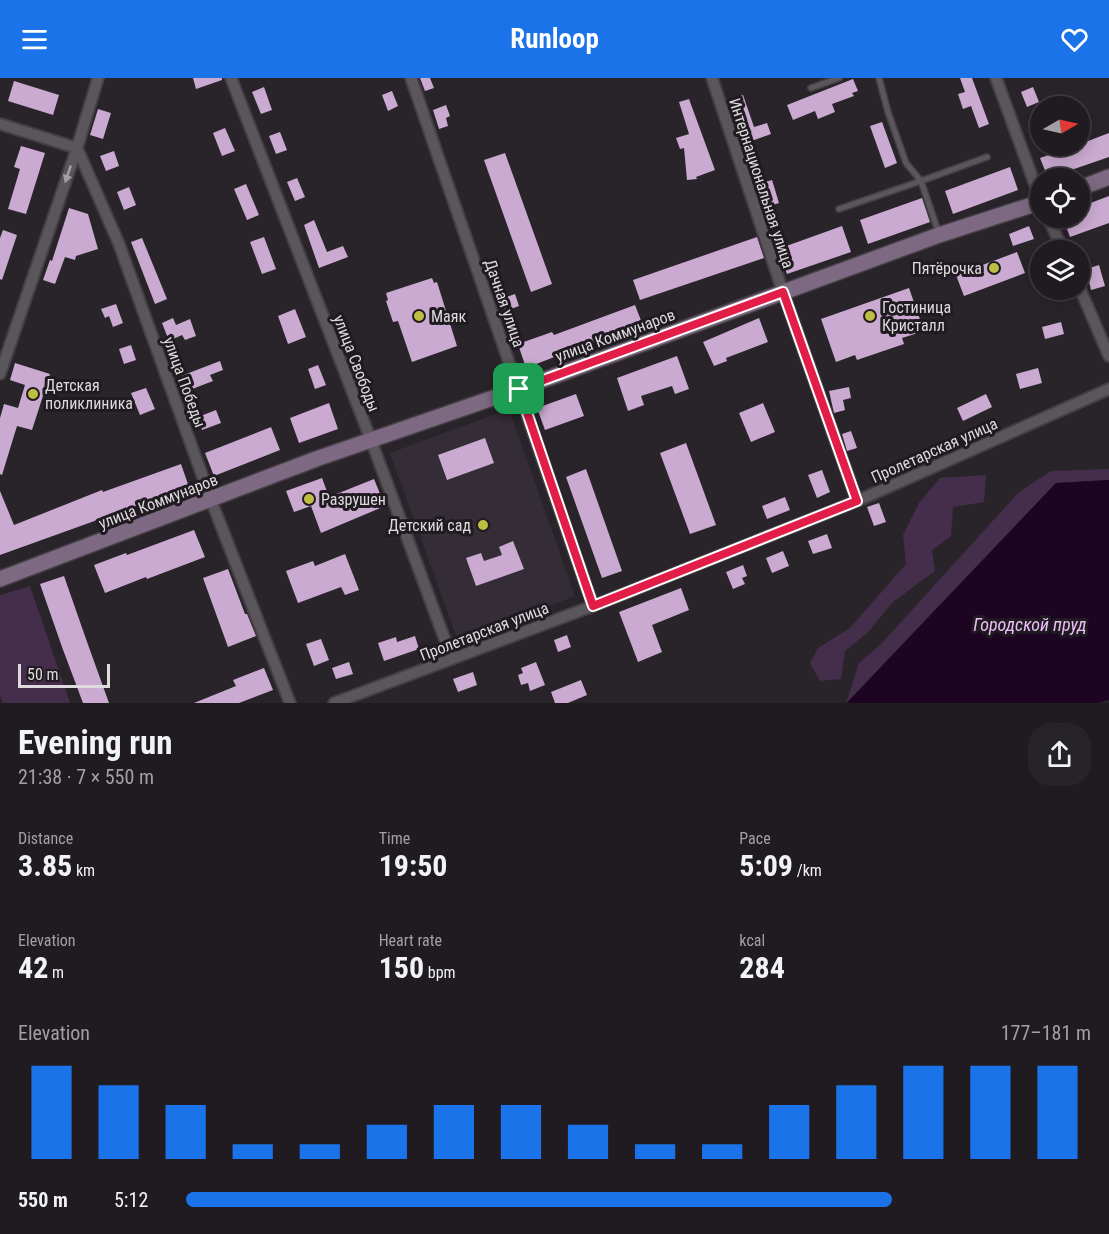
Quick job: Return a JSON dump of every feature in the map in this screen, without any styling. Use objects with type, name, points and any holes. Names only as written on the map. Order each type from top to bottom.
[{"type":"main road","points":[[1090,184],[1109,177]]},
{"type":"main road","name":"улица Коммунаров","points":[[0,579],[316,459],[519,389],[939,235],[1030,206]]},
{"type":"street","points":[[0,374],[77,148],[98,78]]},
{"type":"street","name":"улица Свободы","points":[[231,78],[371,440],[452,659]]},
{"type":"street","name":"Дачная улица","points":[[411,78],[593,606]]},
{"type":"street","name":"Интернациональная улица","points":[[712,78],[783,292],[857,501]]},
{"type":"street","points":[[996,78],[1030,172]]},
{"type":"street","points":[[0,124],[77,148]]},
{"type":"street","name":"улица Победы","points":[[77,148],[119,244],[211,500],[290,703]]},
{"type":"street","points":[[1085,300],[1109,356]]},
{"type":"street","name":"Пролетарская улица","points":[[334,703],[593,606],[857,501],[1109,389]]},
{"type":"lane","points":[[811,88],[839,78]]},
{"type":"lane","points":[[879,78],[906,163],[921,181],[939,235]]},
{"type":"lane","points":[[839,209],[987,157]]},
{"type":"shaded area","name":"Детский сад","points":[[509,409],[575,596],[458,641],[390,453]]},
{"type":"shaded area","points":[[1109,469],[1109,480],[1056,483],[846,703],[859,663],[882,643],[1019,492],[1051,471]]},
{"type":"shaded area","points":[[986,475],[984,502],[953,507],[951,536],[932,550],[935,571],[893,602],[868,632],[845,651],[841,679],[820,681],[810,663],[818,648],[850,628],[906,564],[903,535],[919,503],[940,478]]},
{"type":"shaded area","points":[[30,586],[70,703],[3,703],[0,695],[0,595]]},
{"type":"water","name":"Городской пруд","points":[[1109,480],[1109,700],[1097,703],[847,703],[1056,483]]},
{"type":"building","points":[[193,78],[222,78],[222,80],[196,89]]},
{"type":"building","points":[[420,78],[430,78],[434,88],[425,91]]},
{"type":"building","points":[[960,78],[972,78],[989,124],[979,128],[971,106],[963,109],[958,94],[965,92]]},
{"type":"building","points":[[853,79],[858,91],[852,93],[854,96],[832,104],[835,112],[818,119],[815,111],[793,120],[787,105]]},
{"type":"building","points":[[14,81],[59,95],[53,115],[8,101]]},
{"type":"building","points":[[264,87],[272,110],[261,114],[252,92]]},
{"type":"building","points":[[1033,87],[1037,96],[1030,96],[1030,106],[1027,107],[1021,92]]},
{"type":"building","points":[[392,91],[398,106],[388,111],[382,95]]},
{"type":"building","points":[[743,95],[754,127],[767,123],[771,134],[746,143],[731,99]]},
{"type":"building","points":[[689,99],[715,170],[696,177],[697,179],[687,180],[684,148],[680,149],[676,138],[689,134],[679,102]]},
{"type":"building","points":[[446,105],[450,116],[446,118],[448,126],[439,129],[433,110]]},
{"type":"building","points":[[98,109],[111,113],[103,139],[90,135]]},
{"type":"building","points":[[882,122],[897,163],[885,168],[870,126]]},
{"type":"building","points":[[225,128],[235,151],[222,156],[213,133]]},
{"type":"building","points":[[280,132],[287,150],[276,154],[269,136]]},
{"type":"building","points":[[1109,133],[1109,157],[1077,168],[1044,168],[1040,158],[1046,156],[1090,156],[1090,140]]},
{"type":"building","points":[[21,146],[45,153],[26,214],[8,209],[20,169],[14,167]]},
{"type":"building","points":[[114,151],[119,166],[106,171],[100,156]]},
{"type":"building","points":[[505,153],[552,284],[531,292],[484,160]]},
{"type":"building","points":[[1010,167],[1018,190],[953,214],[945,191]]},
{"type":"building","points":[[297,178],[305,197],[295,201],[287,182]]},
{"type":"building","points":[[772,180],[779,203],[767,207],[759,184]]},
{"type":"building","points":[[246,184],[259,215],[247,220],[234,189]]},
{"type":"building","points":[[129,187],[136,205],[124,210],[117,192]]},
{"type":"building","points":[[1109,196],[1109,223],[1070,237],[1067,228],[1090,228],[1090,203]]},
{"type":"building","points":[[922,198],[930,222],[868,244],[860,220]]},
{"type":"building","points":[[69,208],[88,214],[98,249],[76,256],[75,260],[65,257],[55,284],[43,280],[50,260],[52,261]]},
{"type":"building","points":[[314,220],[327,252],[343,246],[348,257],[319,268],[304,225]]},
{"type":"building","points":[[842,226],[851,252],[787,274],[778,249]]},
{"type":"building","points":[[1029,226],[1034,239],[1013,246],[1009,234]]},
{"type":"building","points":[[3,230],[17,235],[2,280],[0,279],[0,238]]},
{"type":"building","points":[[264,237],[276,269],[262,274],[250,242]]},
{"type":"building","points":[[757,237],[764,258],[640,300],[633,280]]},
{"type":"building","points":[[142,238],[167,299],[155,304],[131,242]]},
{"type":"building","points":[[1017,252],[1025,273],[964,296],[956,275]]},
{"type":"building","points":[[1099,265],[1105,286],[1091,290],[1090,268]]},
{"type":"building","name":"Маяк","points":[[432,278],[434,283],[437,282],[457,346],[412,362],[398,321],[393,322],[386,301],[388,300],[386,293]]},
{"type":"building","points":[[909,288],[924,331],[902,338],[904,344],[857,360],[855,355],[836,362],[821,319]]},
{"type":"building","points":[[515,294],[519,306],[505,311],[501,299]]},
{"type":"building","points":[[116,304],[123,323],[113,327],[109,316],[105,318],[101,309]]},
{"type":"building","points":[[635,305],[642,323],[526,368],[518,344],[552,332],[554,335]]},
{"type":"building","points":[[295,309],[306,337],[288,344],[278,316]]},
{"type":"building","points":[[173,318],[176,325],[190,319],[196,336],[185,340],[182,335],[169,341],[162,323]]},
{"type":"building","points":[[759,318],[768,342],[726,358],[727,361],[714,366],[703,342]]},
{"type":"building","points":[[1061,322],[1064,334],[1045,339],[1042,327]]},
{"type":"building","points":[[131,345],[136,360],[124,364],[119,349]]},
{"type":"building","points":[[677,356],[689,389],[675,394],[672,386],[641,396],[644,405],[628,411],[617,378]]},
{"type":"building","points":[[220,361],[223,370],[210,375],[213,381],[187,391],[181,376]]},
{"type":"building","name":"Детская поликлиника","points":[[15,363],[50,374],[32,430],[17,426],[2,475],[0,474],[0,418],[4,404],[18,408],[25,385],[10,380]]},
{"type":"building","points":[[318,365],[326,385],[315,389],[308,369]]},
{"type":"building","points":[[1038,368],[1042,383],[1020,389],[1016,374]]},
{"type":"building","points":[[849,387],[851,398],[843,400],[845,410],[834,413],[829,391]]},
{"type":"building","points":[[146,388],[155,409],[140,415],[131,393]]},
{"type":"building","points":[[576,394],[584,416],[545,430],[537,408]]},
{"type":"building","points":[[986,394],[992,407],[963,421],[957,408]]},
{"type":"building","points":[[329,403],[338,429],[299,443],[290,418]]},
{"type":"building","points":[[763,403],[775,432],[751,442],[739,413]]},
{"type":"building","points":[[216,410],[221,423],[202,430],[198,417]]},
{"type":"building","points":[[271,427],[280,450],[214,476],[205,453]]},
{"type":"building","points":[[851,431],[857,448],[847,451],[842,434]]},
{"type":"building","name":"Детский сад","points":[[485,438],[494,463],[447,480],[438,455]]},
{"type":"building","points":[[686,443],[716,525],[690,534],[660,453]]},
{"type":"building","points":[[181,464],[189,487],[0,555],[0,491],[14,525],[102,490],[103,492]]},
{"type":"building","points":[[586,469],[622,571],[602,578],[566,477]]},
{"type":"building","points":[[822,470],[830,492],[817,498],[808,475]]},
{"type":"building","points":[[322,478],[329,497],[374,479],[385,506],[321,533],[311,506],[294,512],[286,491]]},
{"type":"building","points":[[785,497],[790,510],[767,519],[762,506]]},
{"type":"building","points":[[879,503],[886,522],[874,526],[867,507]]},
{"type":"building","points":[[194,530],[205,557],[105,593],[94,565]]},
{"type":"building","points":[[827,534],[832,548],[813,554],[808,541]]},
{"type":"building","points":[[513,541],[524,569],[476,586],[466,558],[481,553],[484,561],[502,555],[499,547]]},
{"type":"building","points":[[783,551],[789,566],[772,573],[766,558]]},
{"type":"building","points":[[345,554],[359,590],[345,595],[341,587],[298,603],[286,571],[313,561],[315,566]]},
{"type":"building","points":[[743,565],[747,576],[742,578],[745,584],[733,589],[726,572]]},
{"type":"building","points":[[228,569],[256,636],[228,647],[203,578]]},
{"type":"building","points":[[64,576],[109,703],[83,703],[62,647],[40,584]]},
{"type":"building","points":[[681,588],[689,610],[652,625],[662,652],[638,662],[619,612]]},
{"type":"building","points":[[567,635],[571,647],[558,652],[554,640]]},
{"type":"building","points":[[415,636],[419,649],[384,661],[378,643],[396,637],[397,642]]},
{"type":"building","points":[[321,639],[329,660],[314,666],[306,644]]},
{"type":"building","points":[[349,662],[353,674],[336,679],[332,668]]},
{"type":"building","points":[[536,662],[545,685],[530,691],[528,683],[521,685],[518,675],[523,673],[521,668]]},
{"type":"building","points":[[264,668],[273,690],[239,703],[194,703],[236,686],[233,680]]},
{"type":"building","points":[[473,672],[477,685],[458,692],[453,679]]},
{"type":"building","points":[[581,680],[587,695],[568,703],[555,703],[551,692]]},
{"type":"place","name":"Пятёрочка","points":[[994,268]]},
{"type":"place","name":"Маяк","points":[[419,316]]},
{"type":"place","name":"Гостиница Кристалл","points":[[870,316]]},
{"type":"place","name":"Детская поликлиника","points":[[33,394]]},
{"type":"place","name":"Разрушен","points":[[309,499]]},
{"type":"place","name":"Детский сад","points":[[483,525]]},
{"type":"route","points":[[783,292],[857,501],[593,606],[519,389],[783,292]]}]
